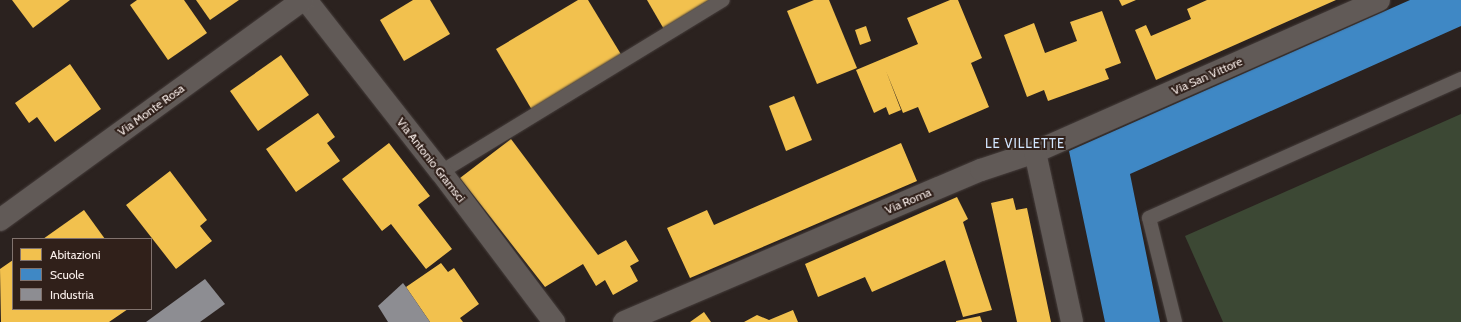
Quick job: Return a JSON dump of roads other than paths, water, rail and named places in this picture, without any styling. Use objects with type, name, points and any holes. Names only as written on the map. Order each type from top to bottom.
[{"type":"street","name":"Via San Vittore","points":[[1035,152],[1379,0]]},
{"type":"street","name":"Via Antonio Gramsci","points":[[312,2],[554,322]]},
{"type":"street","name":"Via Monte Rosa","points":[[0,220],[152,109],[312,2]]},
{"type":"street","name":"Via Roma","points":[[624,322],[981,170],[1035,152]]},
{"type":"street","points":[[1035,152],[1072,322]]},
{"type":"lane","points":[[441,172],[723,0]]},
{"type":"lane","points":[[1175,322],[1149,218],[1461,79]]},
{"type":"district","name":"LE VILLETTE","points":[[1025,143]]}]
